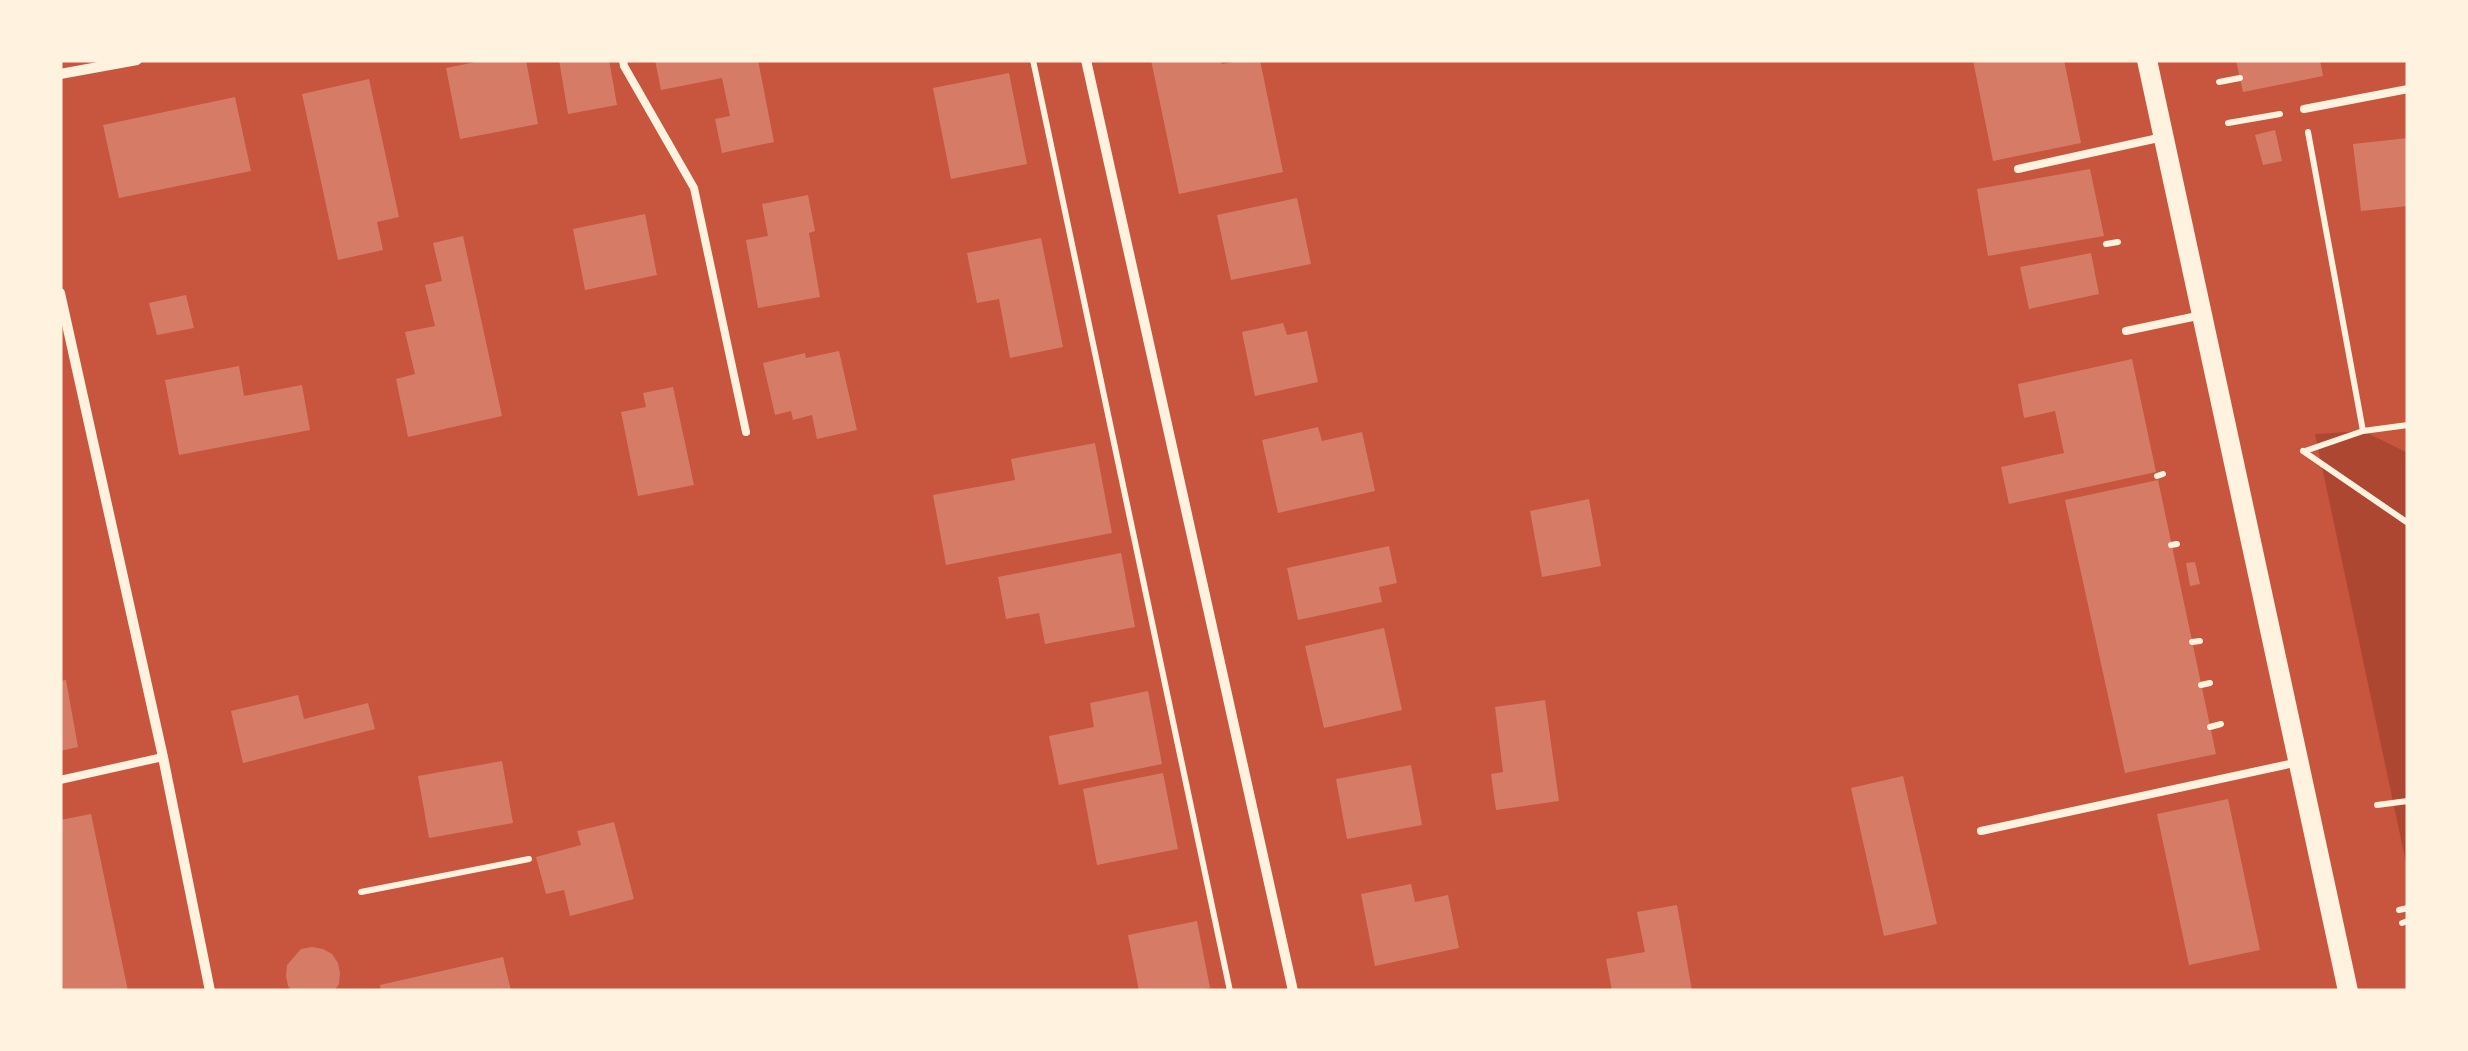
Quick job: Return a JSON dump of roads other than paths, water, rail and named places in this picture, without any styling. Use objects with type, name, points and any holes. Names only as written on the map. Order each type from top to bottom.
[{"type":"main road","points":[[2146,60],[2348,991]]},
{"type":"street","points":[[60,74],[138,60]]},
{"type":"street","points":[[1086,60],[1293,991]]},
{"type":"street","points":[[60,293],[163,757],[210,991]]},
{"type":"lane","points":[[623,60],[694,188],[746,432]]},
{"type":"lane","points":[[2304,109],[2408,89]]},
{"type":"lane","points":[[2018,168],[2163,137]]},
{"type":"lane","points":[[2126,332],[2202,314]]},
{"type":"lane","points":[[60,780],[163,757]]},
{"type":"lane","points":[[1981,830],[2298,762]]}]
